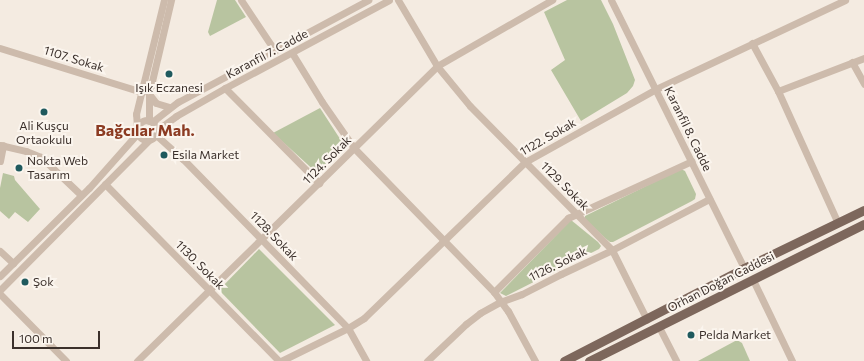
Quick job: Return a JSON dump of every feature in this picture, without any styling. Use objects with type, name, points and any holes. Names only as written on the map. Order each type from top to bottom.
[{"type":"main road","points":[[564,361],[647,320],[744,268],[864,210]]},
{"type":"main road","name":"Orhan Doğan Caddesi","points":[[589,361],[660,327],[864,224]]},
{"type":"street","points":[[0,290],[156,133],[156,125],[151,121],[145,93],[164,0]]},
{"type":"street","points":[[149,140],[141,139],[137,130],[136,114],[145,93],[171,0]]},
{"type":"street","points":[[242,0],[275,50]]},
{"type":"street","name":"Karanfil 7. Cadde","points":[[151,121],[169,107],[368,0]]},
{"type":"street","name":"Karanfil 7. Cadde","points":[[156,133],[176,116],[225,88],[389,0]]},
{"type":"street","name":"1129. Sokak","points":[[398,0],[437,66],[470,106],[612,250],[647,320]]},
{"type":"street","name":"1124. Sokak","points":[[137,361],[437,66],[552,0]]},
{"type":"street","name":"Karanfil 8. Cadde","points":[[611,0],[692,160],[709,199],[744,268]]},
{"type":"street","name":"1122. Sokak","points":[[280,361],[348,328],[364,318],[525,162],[656,89],[845,0]]},
{"type":"street","points":[[752,43],[778,91],[838,223]]},
{"type":"street","name":"1107. Sokak","points":[[0,50],[145,93]]},
{"type":"street","points":[[292,53],[322,102],[354,148],[494,292],[508,311],[535,361]]},
{"type":"street","points":[[778,91],[864,58]]},
{"type":"street","points":[[852,62],[864,84]]},
{"type":"street","points":[[225,88],[319,183]]},
{"type":"street","points":[[145,93],[156,103],[169,107]]},
{"type":"street","points":[[0,276],[81,195],[137,130],[141,122],[151,121]]},
{"type":"street","name":"1128. Sokak","points":[[156,133],[348,328],[366,361]]},
{"type":"street","points":[[0,161],[1,145],[26,150],[41,157],[81,195]]},
{"type":"street","points":[[494,292],[550,234],[568,218],[692,160]]},
{"type":"street","name":"1130. Sokak","points":[[105,184],[280,361]]},
{"type":"street","name":"1126. Sokak","points":[[427,361],[466,324],[500,302],[522,294],[612,250],[709,199]]},
{"type":"street","points":[[0,251],[13,263]]},
{"type":"street","points":[[753,280],[792,361]]},
{"type":"street","points":[[0,294],[66,361]]},
{"type":"street","points":[[660,327],[676,361]]},
{"type":"green space","points":[[217,0],[235,0],[246,17],[210,36],[208,32]]},
{"type":"green space","points":[[567,0],[601,0],[613,24],[635,80],[633,86],[627,93],[581,121],[551,70],[565,60],[544,12]]},
{"type":"green space","points":[[320,108],[344,145],[317,173],[273,133]]},
{"type":"green space","points":[[681,169],[685,171],[696,194],[695,199],[692,201],[613,242],[610,242],[605,238],[585,219],[585,216]]},
{"type":"green space","points":[[3,173],[14,176],[15,180],[40,209],[28,222],[15,212],[9,219],[0,211],[0,188]]},
{"type":"green space","points":[[571,220],[598,242],[601,246],[599,249],[506,296],[500,293]]},
{"type":"green space","points":[[259,249],[335,325],[280,353],[219,290]]},
{"type":"green space","points":[[737,340],[742,343],[750,361],[698,361]]},
{"type":"place","name":"Işık Eczanesi","points":[[169,74]]},
{"type":"place","name":"Ali Kuşçu Ortaokulu","points":[[44,112]]},
{"type":"place","name":"Esila Market","points":[[164,155]]},
{"type":"place","name":"Nokta Web Tasarım","points":[[19,168]]},
{"type":"place","name":"Şok","points":[[25,282]]},
{"type":"place","name":"Pelda Market","points":[[691,335]]},
{"type":"district","name":"Bağcılar Mah.","points":[[145,130]]}]
